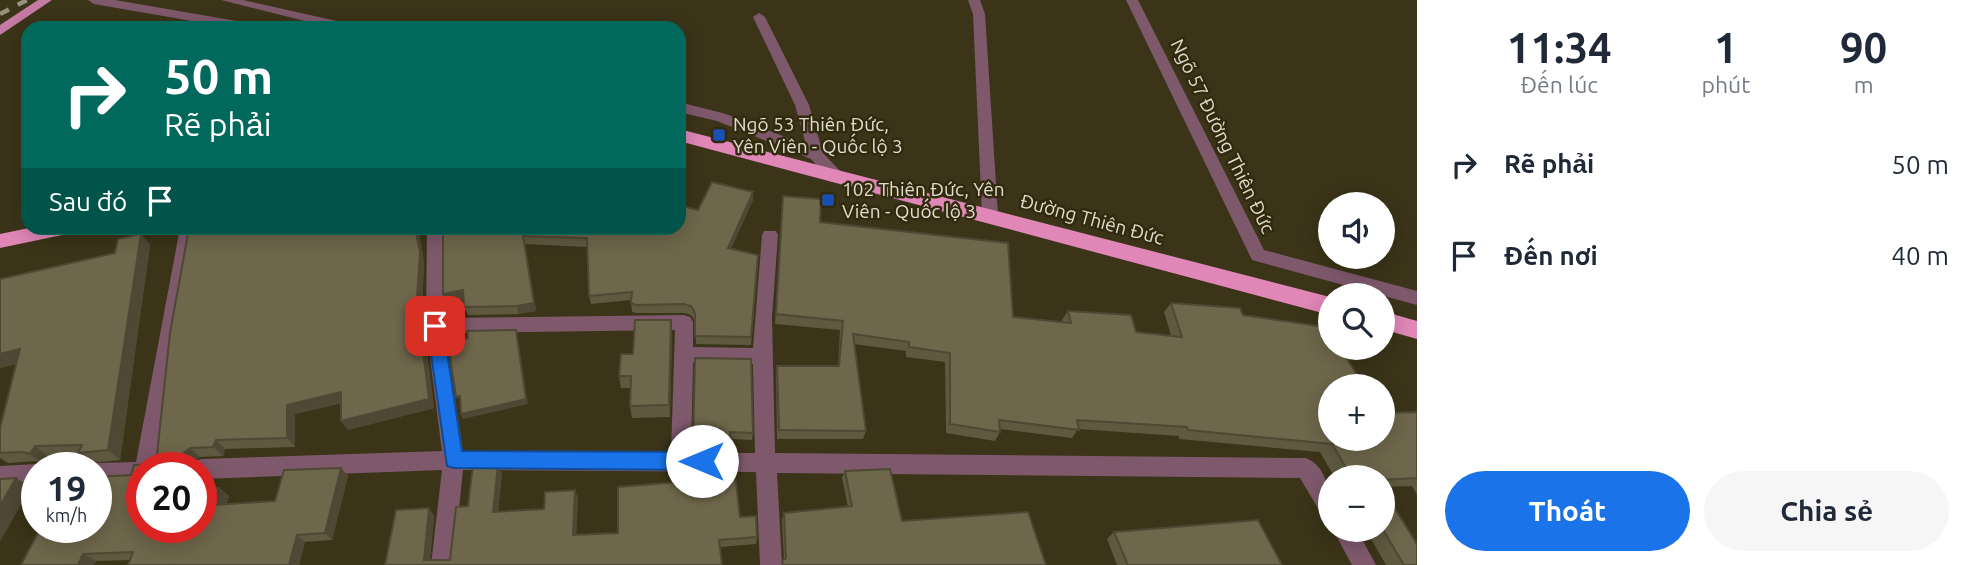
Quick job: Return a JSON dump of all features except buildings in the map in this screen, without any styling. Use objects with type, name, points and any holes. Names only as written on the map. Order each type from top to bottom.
[{"type":"highway","name":"Đường Thiên Đức","points":[[686,137],[1318,303]]},
{"type":"highway","points":[[3,239],[24,235]]},
{"type":"highway","points":[[1395,324],[1417,330]]},
{"type":"main road","points":[[0,31],[46,0]]},
{"type":"street","points":[[94,0],[213,21]]},
{"type":"street","points":[[120,5],[154,0]]},
{"type":"street","points":[[227,0],[319,21]]},
{"type":"street","points":[[974,0],[979,14],[990,215]]},
{"type":"street","name":"Ngõ 57 Đường Thiên Đức","points":[[1132,0],[1258,255],[1417,298]]},
{"type":"street","points":[[759,18],[802,105],[816,155]]},
{"type":"street","points":[[686,109],[721,117],[816,155],[837,178]]},
{"type":"street","points":[[148,452],[187,235]]},
{"type":"street","points":[[435,235],[435,326],[454,460],[442,565]]},
{"type":"street","points":[[770,235],[765,274],[763,356],[771,565]]},
{"type":"street","points":[[435,326],[684,322],[681,461]]},
{"type":"street","points":[[683,355],[763,356]]},
{"type":"street","points":[[217,468],[454,460],[1306,468],[1318,488]]},
{"type":"street","points":[[0,475],[21,474]]},
{"type":"street","points":[[1351,542],[1365,565]]},
{"type":"railway","points":[[0,14],[27,0]]},
{"type":"place","name":"Ngõ 53 Thiên Đức, Yên Viên - Quốc lộ 3","points":[[719,135]]},
{"type":"place","name":"102 Thiên Đức, Yên Viên - Quốc lộ 3","points":[[828,200]]},
{"type":"route","points":[[435,326],[454,460],[702,461]]}]
